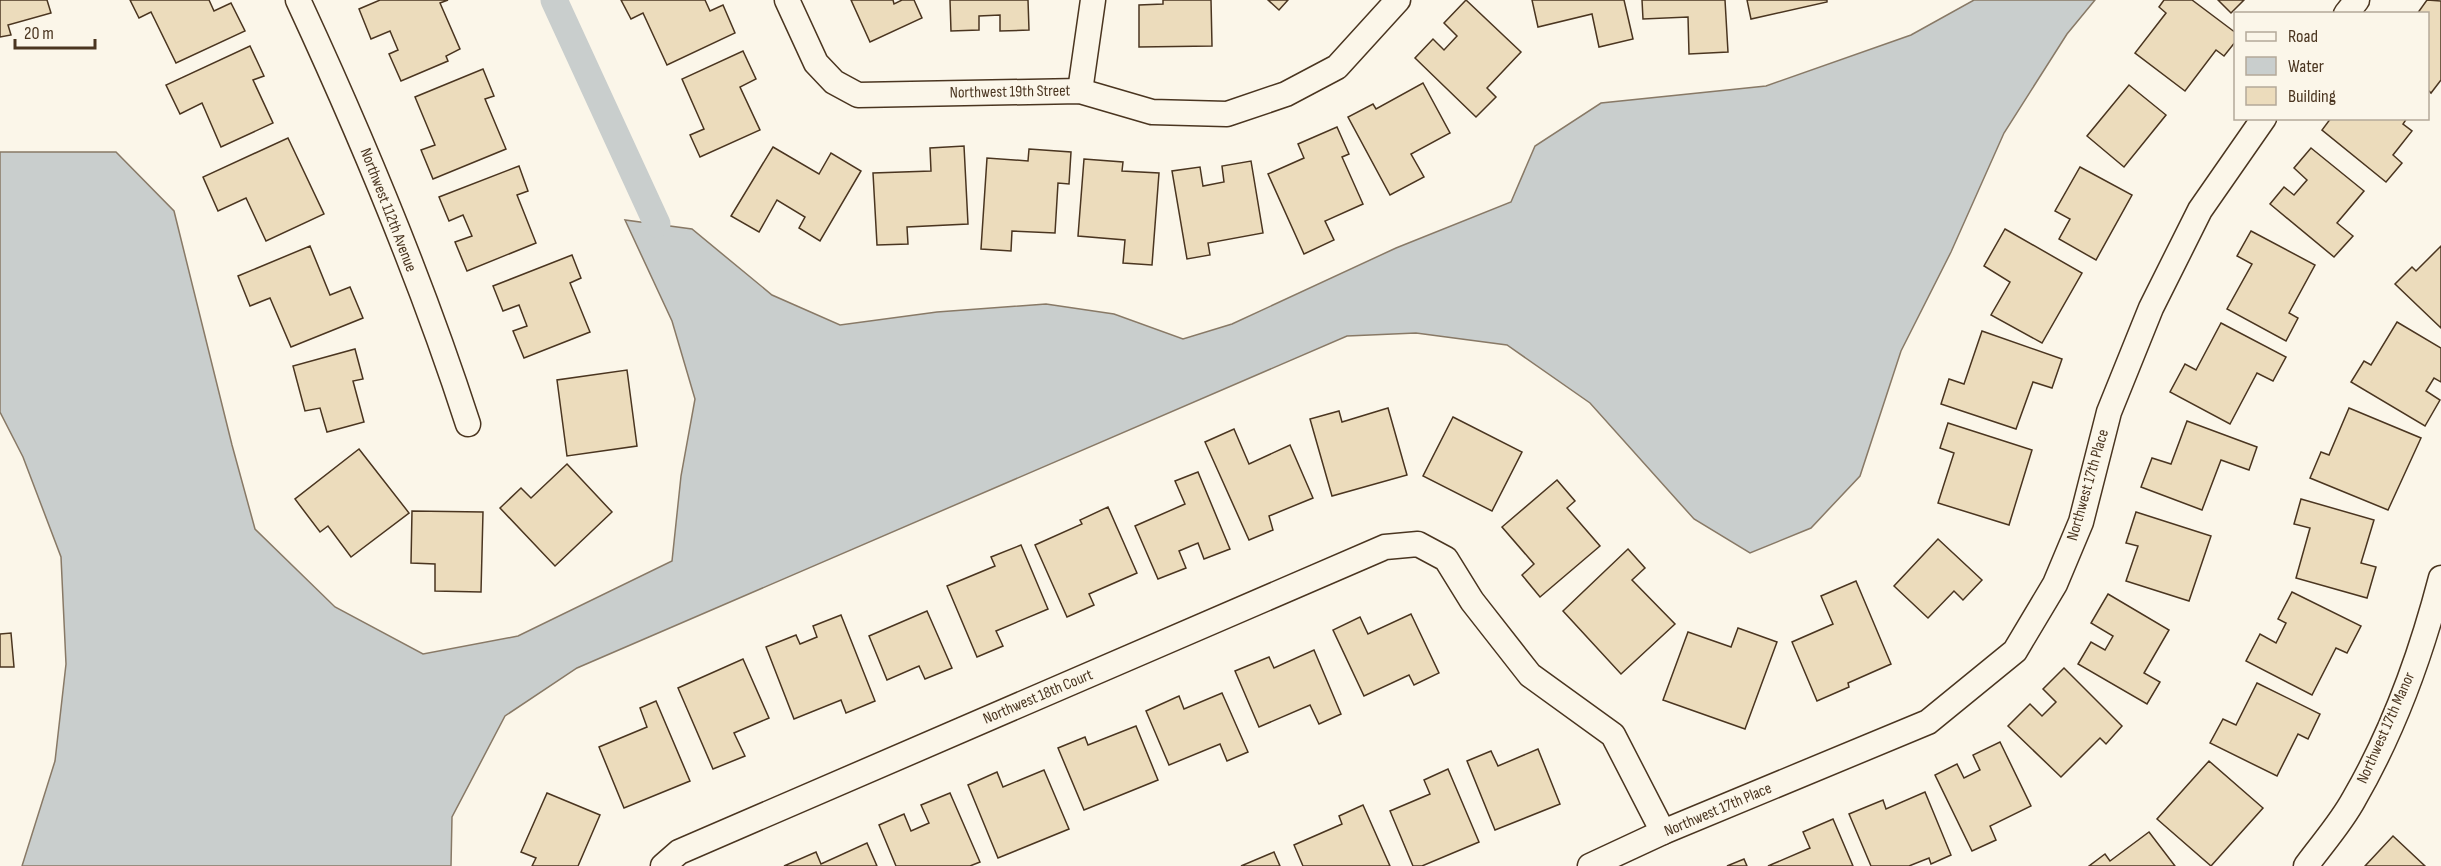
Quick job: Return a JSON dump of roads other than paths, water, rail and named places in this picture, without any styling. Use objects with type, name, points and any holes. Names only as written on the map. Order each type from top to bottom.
[{"type":"street","name":"Northwest 112th Avenue","points":[[298,0],[351,115],[449,367],[468,424]]},
{"type":"street","name":"Northwest 19th Street","points":[[787,0],[816,63],[834,82],[858,95],[1080,91],[1152,112],[1227,114],[1286,94],[1336,67],[1398,0]]},
{"type":"street","points":[[1080,91],[1093,0]]},
{"type":"street","name":"Northwest 17th Place","points":[[1590,866],[1664,832],[1928,722],[2015,651],[2055,584],[2081,522],[2109,412],[2151,308],[2200,210],[2263,120]]},
{"type":"street","name":"Northwest 18th Court","points":[[663,866],[679,852],[1385,547],[1418,544],[1446,559],[1472,601],[1530,675],[1613,735],[1664,832]]},
{"type":"street","name":"Northwest 17th Manor","points":[[2306,866],[2354,801],[2397,714],[2427,632],[2441,578]]},
{"type":"water","points":[[1974,0],[2095,0],[2067,34],[2004,133],[1951,252],[1901,351],[1860,476],[1811,528],[1750,553],[1694,519],[1590,403],[1507,345],[1416,333],[1347,336],[577,668],[505,716],[452,817],[451,866],[22,866],[55,761],[66,664],[61,557],[23,457],[0,412],[0,152],[116,152],[174,211],[255,529],[335,607],[423,654],[518,636],[672,561],[681,476],[695,399],[672,321],[625,220],[692,229],[772,295],[840,325],[937,312],[1046,304],[1114,314],[1183,339],[1232,324],[1396,248],[1511,202],[1535,146],[1601,103],[1766,86],[1911,35]]},
{"type":"waterway","points":[[554,0],[657,224]]}]
